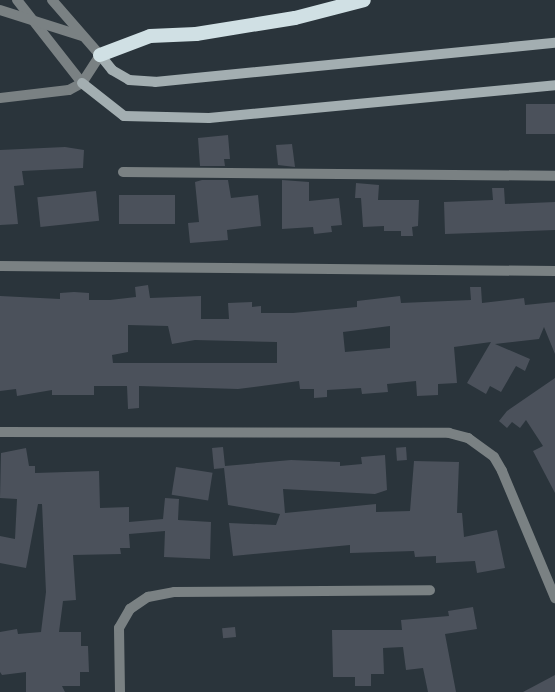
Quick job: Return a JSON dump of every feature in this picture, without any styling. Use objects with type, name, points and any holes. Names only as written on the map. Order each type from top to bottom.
[{"type":"highway","points":[[100,55],[150,36],[196,34],[296,18],[364,0]]},
{"type":"main road","points":[[100,55],[112,70],[130,80],[155,82],[555,43]]},
{"type":"main road","points":[[82,83],[124,116],[209,118],[555,85]]},
{"type":"street","points":[[16,0],[32,17],[82,83]]},
{"type":"street","points":[[0,98],[49,95],[82,83],[100,55],[52,0]]},
{"type":"street","points":[[0,10],[32,17],[84,36]]},
{"type":"street","points":[[123,172],[555,176]]},
{"type":"street","points":[[0,266],[555,271]]},
{"type":"street","points":[[0,432],[449,433],[468,438],[494,457],[502,471],[555,598]]},
{"type":"street","points":[[120,692],[119,628],[130,609],[148,597],[174,592],[430,590]]},
{"type":"building","points":[[526,104],[555,104],[555,134],[526,134]]},
{"type":"building","points":[[228,135],[230,159],[224,159],[225,166],[200,166],[198,138]]},
{"type":"building","points":[[292,144],[295,167],[278,165],[276,145]]},
{"type":"building","points":[[65,147],[84,150],[83,168],[22,171],[24,185],[14,186],[18,224],[0,225],[0,150]]},
{"type":"building","points":[[202,180],[228,180],[231,198],[258,195],[261,226],[227,230],[228,240],[190,243],[188,223],[199,222],[195,182]]},
{"type":"building","points":[[282,180],[309,182],[309,201],[339,198],[342,225],[331,226],[332,232],[314,234],[313,227],[282,229]]},
{"type":"building","points":[[356,183],[379,185],[378,200],[419,200],[418,226],[412,227],[413,236],[401,236],[401,231],[384,231],[384,226],[363,227],[361,198],[355,198]]},
{"type":"building","points":[[492,188],[504,188],[505,204],[555,202],[555,230],[445,234],[444,202],[493,200]]},
{"type":"building","points":[[96,191],[99,221],[40,227],[37,197]]},
{"type":"building","points":[[119,195],[175,195],[175,224],[119,224]]},
{"type":"building","points":[[148,285],[150,298],[201,296],[201,319],[229,319],[228,303],[252,302],[252,307],[261,306],[261,313],[293,313],[357,307],[357,301],[400,296],[401,303],[471,300],[470,287],[481,287],[482,303],[524,298],[525,305],[555,302],[555,354],[544,327],[539,339],[495,344],[530,359],[525,371],[516,366],[501,392],[490,386],[486,394],[467,383],[491,342],[454,347],[457,383],[438,384],[438,395],[417,396],[416,381],[387,384],[388,392],[362,394],[361,388],[327,390],[327,397],[314,398],[314,389],[300,389],[299,381],[238,389],[139,386],[139,408],[128,409],[127,386],[94,386],[94,395],[52,395],[52,390],[17,396],[16,389],[0,391],[0,296],[60,299],[60,293],[74,292],[89,293],[89,300],[110,300],[136,297],[135,287]],"holes":[[[128,325],[168,326],[172,344],[195,340],[277,342],[277,363],[113,363],[112,355],[128,352]],[[390,326],[390,348],[345,352],[343,332]]]},
{"type":"building","points":[[555,378],[555,493],[533,451],[543,446],[526,420],[520,428],[512,422],[507,428],[499,421],[507,411]]},
{"type":"building","points":[[223,447],[225,466],[291,460],[340,462],[340,466],[362,464],[361,457],[385,455],[387,490],[375,494],[283,489],[285,513],[376,504],[376,512],[410,511],[414,461],[459,462],[457,513],[462,513],[464,537],[497,530],[505,568],[477,573],[475,561],[436,563],[436,556],[415,557],[414,551],[350,553],[350,545],[233,556],[229,523],[276,525],[280,514],[228,505],[224,468],[214,469],[212,448]]},
{"type":"building","points":[[406,447],[407,460],[397,461],[396,448]]},
{"type":"building","points":[[26,448],[29,466],[35,466],[35,473],[99,471],[100,508],[129,507],[129,522],[163,519],[165,498],[179,499],[178,520],[211,522],[210,559],[164,557],[165,531],[129,534],[130,548],[120,548],[121,554],[73,555],[76,600],[63,601],[59,632],[81,632],[81,646],[88,646],[89,672],[80,672],[80,686],[62,686],[65,692],[26,692],[26,672],[2,675],[0,672],[0,632],[17,629],[18,634],[41,632],[46,592],[42,504],[38,504],[26,568],[0,563],[0,536],[15,539],[17,499],[0,498],[1,453]]},
{"type":"building","points":[[176,467],[213,473],[208,500],[172,495]]},
{"type":"building","points":[[473,607],[477,629],[445,634],[456,692],[428,692],[423,668],[406,670],[403,647],[383,648],[384,674],[371,674],[371,686],[355,686],[355,677],[333,677],[332,630],[402,630],[401,620],[449,616],[448,611]]},
{"type":"building","points":[[235,627],[236,637],[223,638],[222,628]]},
{"type":"building","points":[[555,675],[555,692],[523,692]]}]
